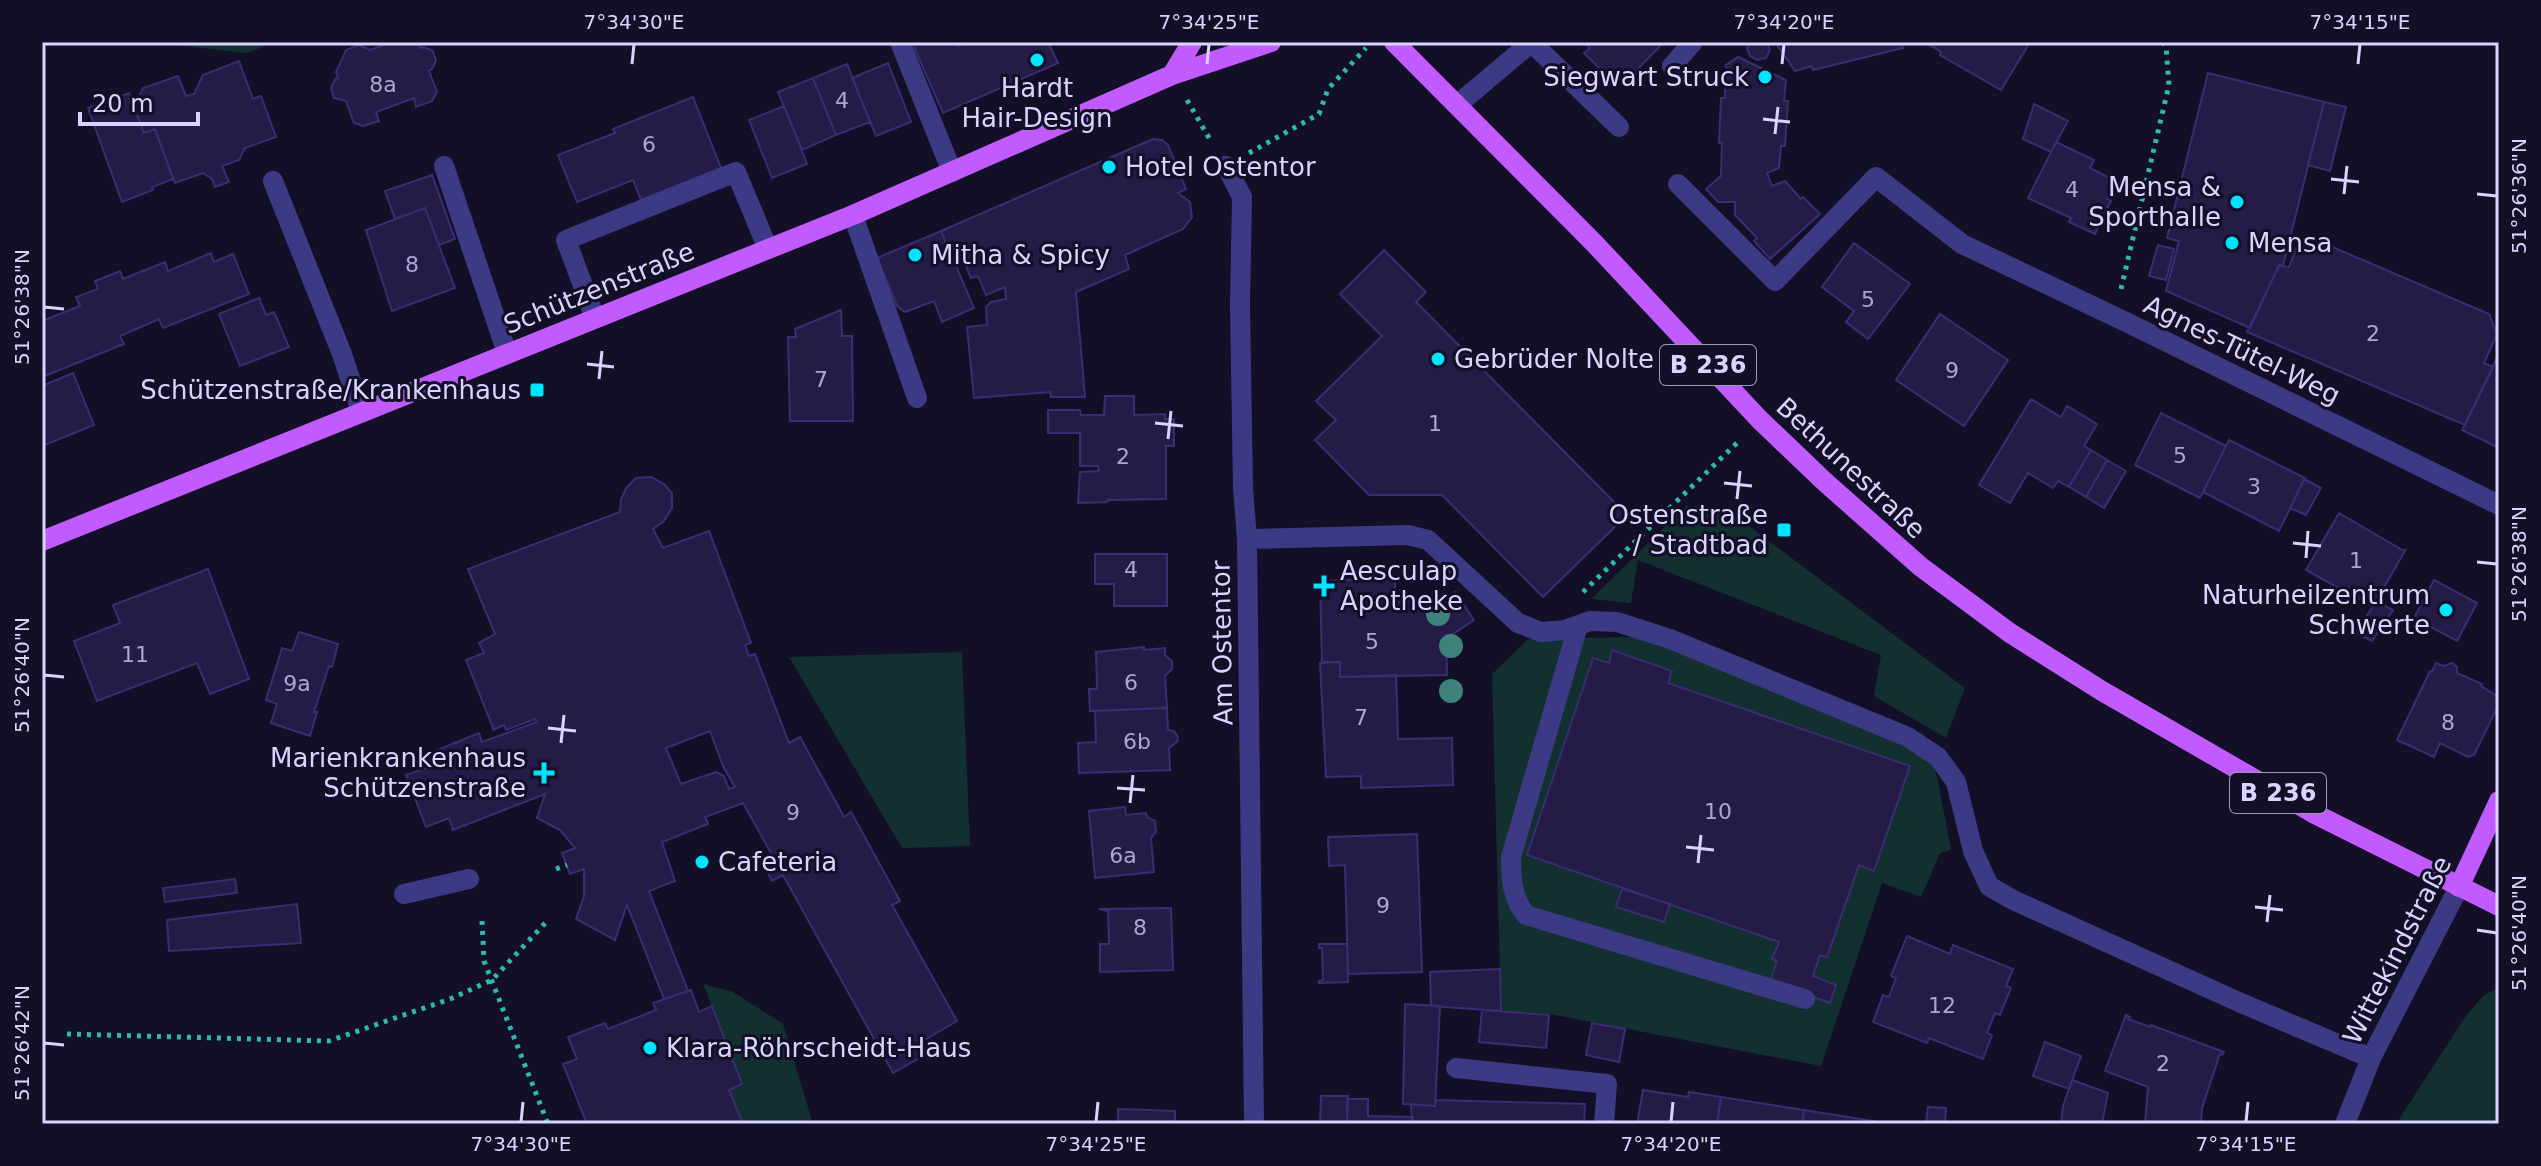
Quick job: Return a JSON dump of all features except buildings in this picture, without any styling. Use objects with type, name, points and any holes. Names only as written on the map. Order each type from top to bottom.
[{"type":"main road","points":[[1172,75],[1192,42]]},
{"type":"main road","name":"Schützenstraße","points":[[42,541],[853,215],[1172,75],[1271,42]]},
{"type":"main road","name":"Bethunestraße","points":[[1394,42],[1595,244],[1760,420],[1921,567],[2010,633],[2102,691],[2315,814],[2459,887]]},
{"type":"main road","name":"Wittekindstraße","points":[[2459,887],[2499,801]]},
{"type":"main road","name":"B 236","points":[[2459,887],[2499,906]]},
{"type":"street","points":[[900,42],[952,172]]},
{"type":"street","points":[[1457,105],[1532,42],[1619,127]]},
{"type":"street","points":[[1672,66],[1693,42]]},
{"type":"street","points":[[444,166],[507,353]]},
{"type":"street","name":"Am Ostentor","points":[[1226,166],[1242,197],[1240,306],[1243,488],[1247,539],[1254,1124]]},
{"type":"street","points":[[595,318],[566,240],[736,172],[768,249]]},
{"type":"street","name":"Agnes-Tütel-Weg","points":[[1678,184],[1775,281],[1876,177],[1962,244],[2499,505]]},
{"type":"street","points":[[273,181],[342,354],[361,412]]},
{"type":"street","points":[[853,215],[917,398]]},
{"type":"street","points":[[1247,539],[1408,535],[1428,540],[1518,623],[1541,632],[1565,630],[1590,621],[1617,622],[1670,639],[1908,737],[1938,757],[1956,782],[1973,851],[1989,886],[2013,900],[2241,1003],[2371,1058]]},
{"type":"street","points":[[1578,626],[1511,857],[1511,880],[1517,903],[1526,915],[1805,999]]},
{"type":"street","points":[[404,894],[469,879]]},
{"type":"street","name":"Wittekindstraße","points":[[2345,1124],[2371,1058],[2459,887]]},
{"type":"street","points":[[1456,1068],[1607,1084],[1604,1124]]},
{"type":"path","points":[[1172,75],[1226,166],[1319,114],[1328,89],[1372,42]]},
{"type":"path","points":[[2115,318],[2169,85],[2163,42]]},
{"type":"path","points":[[1541,632],[1760,420]]},
{"type":"path","points":[[556,869],[567,865]]},
{"type":"path","points":[[67,1034],[329,1041],[450,999],[492,980],[549,919]]},
{"type":"path","points":[[482,921],[484,961],[548,1124]]},
{"type":"green space","points":[[148,42],[277,42],[246,53]]},
{"type":"green space","points":[[1686,506],[1725,508],[1965,688],[1946,738],[1874,696],[1881,655],[1638,560],[1631,603],[1591,599]]},
{"type":"green space","points":[[1635,637],[1654,640],[1913,743],[1933,766],[1951,850],[1940,853],[1921,897],[1882,883],[1821,1066],[1550,1014],[1501,1011],[1492,674],[1528,639]]},
{"type":"green space","points":[[962,652],[970,846],[902,848],[789,657]]},
{"type":"green space","points":[[703,984],[733,992],[783,1024],[813,1124],[743,1124],[729,1090],[742,1084]]},
{"type":"green space","points":[[2499,987],[2499,1124],[2396,1124],[2463,1020],[2483,996]]},
{"type":"place","name":"Hardt Hair-Design","points":[[1037,60]]},
{"type":"place","name":"Siegwart Struck","points":[[1765,77]]},
{"type":"place","name":"Hotel Ostentor","points":[[1109,167]]},
{"type":"place","name":"Mensa & Sporthalle","points":[[2237,202]]},
{"type":"place","name":"Mensa","points":[[2232,243]]},
{"type":"place","name":"Mitha & Spicy","points":[[915,255]]},
{"type":"place","name":"Gebrüder Nolte","points":[[1438,359]]},
{"type":"place","name":"Schützenstraße/Krankenhaus","points":[[537,390]]},
{"type":"place","name":"Ostenstraße / Stadtbad","points":[[1784,530]]},
{"type":"place","name":"Aesculap Apotheke","points":[[1324,586]]},
{"type":"place","name":"Naturheilzentrum Schwerte","points":[[2446,610]]},
{"type":"place","name":"Marienkrankenhaus Schützenstraße","points":[[544,773]]},
{"type":"place","name":"Cafeteria","points":[[702,862]]},
{"type":"place","name":"Klara-Röhrscheidt-Haus","points":[[650,1048]]}]
